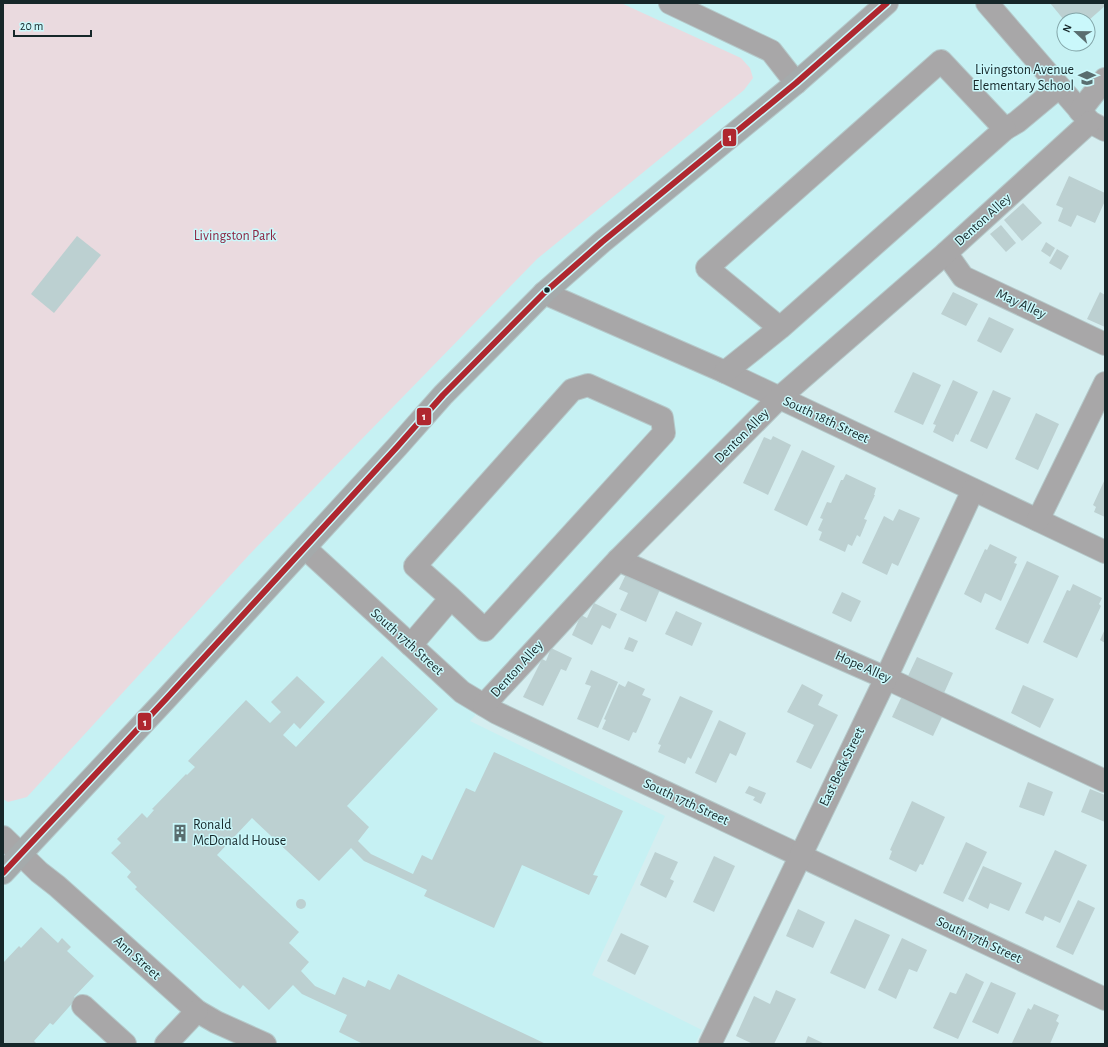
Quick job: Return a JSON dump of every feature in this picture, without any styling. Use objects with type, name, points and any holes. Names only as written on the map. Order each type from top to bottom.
[{"type":"main road","points":[[3,873],[305,548],[443,395],[544,293],[602,242],[796,83],[887,3]]},
{"type":"street","points":[[670,3],[771,52],[796,83]]},
{"type":"street","points":[[987,3],[1059,87],[1091,121]]},
{"type":"street","points":[[780,328],[707,268],[941,61],[1004,129]]},
{"type":"street","name":"Denton Alley","points":[[484,705],[618,560],[779,398],[946,253],[1091,121],[1105,79]]},
{"type":"street","points":[[725,372],[780,328],[1004,129],[1017,122],[1059,87]]},
{"type":"street","name":"May Alley","points":[[946,253],[963,277],[1105,344]]},
{"type":"street","name":"South 18th Street","points":[[544,293],[725,372],[1105,552]]},
{"type":"street","points":[[1038,520],[1105,383]]},
{"type":"street","points":[[588,385],[662,418],[664,433],[485,630],[451,598],[415,566],[572,390],[588,385]]},
{"type":"street","name":"East Beck Street","points":[[711,1044],[799,855],[886,678],[973,490]]},
{"type":"street","name":"South 17th Street","points":[[305,548],[462,692],[484,705],[504,716],[1105,999]]},
{"type":"street","name":"Hope Alley","points":[[618,560],[886,678],[1105,780]]},
{"type":"street","points":[[411,645],[451,598]]},
{"type":"street","name":"Ann Street","points":[[3,837],[39,872],[57,886],[197,1011],[216,1022],[265,1044]]},
{"type":"street","points":[[83,1006],[125,1044]]},
{"type":"street","points":[[166,1044],[197,1011]]},
{"type":"shaded area","points":[[3,3],[1105,3],[1105,115],[1098,112],[765,403],[470,721],[665,816],[592,975],[702,1030],[695,1044],[3,1044]]},
{"type":"green space","name":"Livingston Park","points":[[3,3],[621,3],[741,58],[750,68],[753,78],[744,90],[537,259],[249,555],[27,797],[8,802],[3,799]]},
{"type":"building","points":[[1050,3],[1105,3],[1105,6],[1096,14],[1096,12],[1057,12]]},
{"type":"building","points":[[1069,176],[1105,193],[1105,201],[1095,223],[1077,215],[1071,227],[1058,221],[1063,208],[1056,205]]},
{"type":"building","points":[[1023,203],[1042,223],[1022,241],[1004,220]]},
{"type":"building","points":[[1001,225],[1016,243],[1006,252],[990,234]]},
{"type":"building","points":[[77,236],[101,255],[54,313],[31,294]]},
{"type":"building","points":[[1046,242],[1055,248],[1050,257],[1041,251]]},
{"type":"building","points":[[1057,249],[1069,256],[1061,270],[1049,263]]},
{"type":"building","points":[[953,292],[978,304],[966,326],[941,314]]},
{"type":"building","points":[[1100,292],[1105,295],[1105,327],[1087,319]]},
{"type":"building","points":[[989,317],[1014,329],[1001,353],[977,341]]},
{"type":"building","points":[[913,372],[941,385],[923,425],[894,412]]},
{"type":"building","points":[[953,380],[978,392],[958,435],[956,434],[953,442],[933,432],[936,425],[933,424]]},
{"type":"building","points":[[993,390],[1011,398],[987,449],[970,441]]},
{"type":"building","points":[[1036,413],[1059,424],[1038,470],[1015,459]]},
{"type":"building","points":[[773,436],[791,445],[768,495],[743,483],[764,437],[771,440]]},
{"type":"building","points":[[802,450],[835,466],[807,526],[774,510]]},
{"type":"building","points":[[846,474],[876,488],[875,495],[864,519],[867,520],[860,537],[857,535],[852,546],[848,544],[845,552],[819,540],[822,532],[818,530],[823,519],[820,518],[827,502],[831,503],[841,480],[843,480]]},
{"type":"building","points":[[1105,479],[1105,517],[1094,512],[1096,507],[1093,505]]},
{"type":"building","points":[[899,509],[920,518],[898,566],[892,563],[887,575],[862,563],[884,516],[893,521]]},
{"type":"building","points":[[990,544],[1017,557],[1014,563],[1017,564],[1001,601],[985,593],[981,603],[964,594],[985,549],[987,550]]},
{"type":"building","points":[[1027,561],[1059,576],[1028,644],[995,629]]},
{"type":"building","points":[[628,570],[662,585],[646,622],[620,610],[628,593],[619,589]]},
{"type":"building","points":[[1073,584],[1102,598],[1099,604],[1101,606],[1077,658],[1043,642],[1067,590],[1070,591]]},
{"type":"building","points":[[842,592],[861,601],[851,622],[832,613]]},
{"type":"building","points":[[594,603],[617,614],[610,629],[602,625],[592,645],[572,635],[581,615],[587,618]]},
{"type":"building","points":[[676,611],[702,623],[692,646],[665,634]]},
{"type":"building","points":[[1105,629],[1105,643],[1100,640]]},
{"type":"building","points":[[629,637],[638,641],[633,652],[624,649]]},
{"type":"building","points":[[551,648],[572,658],[566,671],[561,669],[543,706],[523,697],[542,659],[546,661]]},
{"type":"building","name":"Ronald McDonald House","points":[[382,656],[438,709],[347,806],[369,827],[358,841],[371,854],[413,874],[422,855],[432,860],[466,788],[475,792],[494,752],[623,811],[593,875],[598,876],[589,895],[522,865],[494,928],[424,896],[427,890],[364,861],[351,848],[319,881],[252,818],[217,855],[299,932],[289,943],[309,962],[301,971],[315,986],[335,995],[343,977],[365,987],[368,980],[390,990],[398,974],[546,1044],[363,1044],[339,1032],[347,1015],[302,994],[293,985],[269,1010],[243,985],[240,989],[135,889],[137,887],[127,877],[131,872],[111,853],[121,843],[117,839],[142,813],[147,818],[154,810],[152,809],[186,774],[187,775],[195,767],[188,761],[246,700],[270,723],[281,712],[271,702],[297,676],[325,702],[300,729],[294,723],[283,735],[296,747]]},
{"type":"building","points":[[917,657],[953,673],[944,693],[908,676]]},
{"type":"building","points":[[591,670],[618,682],[598,728],[577,719],[591,686],[585,684]]},
{"type":"building","points":[[628,681],[645,689],[642,695],[651,699],[636,733],[633,732],[629,741],[602,729],[606,720],[604,719],[619,684],[625,687]]},
{"type":"building","points":[[802,684],[823,695],[818,705],[838,715],[811,769],[796,762],[814,725],[787,712]]},
{"type":"building","points":[[1023,685],[1054,699],[1040,728],[1011,713]]},
{"type":"building","points":[[680,696],[713,711],[691,759],[688,757],[685,764],[658,752],[661,745],[658,744]]},
{"type":"building","points":[[902,696],[943,715],[933,736],[892,717]]},
{"type":"building","points":[[719,720],[746,733],[736,756],[730,753],[716,783],[695,773]]},
{"type":"building","points":[[1028,782],[1053,792],[1044,816],[1019,807]]},
{"type":"building","points":[[749,786],[766,793],[761,804],[753,800],[755,797],[745,793]]},
{"type":"building","points":[[1090,789],[1105,795],[1105,822],[1081,812]]},
{"type":"building","points":[[912,801],[945,817],[923,865],[920,864],[916,872],[889,859],[892,851],[890,850]]},
{"type":"building","points":[[966,842],[987,852],[963,902],[943,893]]},
{"type":"building","points":[[1055,850],[1087,865],[1060,923],[1045,916],[1043,921],[1025,913]]},
{"type":"building","points":[[655,852],[678,862],[670,879],[674,881],[666,898],[640,885]]},
{"type":"building","points":[[714,856],[735,866],[714,912],[693,902]]},
{"type":"building","points":[[983,866],[1022,883],[1009,911],[990,903],[988,909],[968,899]]},
{"type":"building","points":[[299,899],[303,899],[305,900],[305,908],[299,909],[296,906],[296,902]]},
{"type":"building","points":[[1078,900],[1095,908],[1073,955],[1056,947]]},
{"type":"building","points":[[798,909],[825,922],[813,948],[786,936]]},
{"type":"building","points":[[855,919],[890,935],[865,989],[830,973]]},
{"type":"building","points":[[41,927],[58,943],[62,938],[71,947],[67,951],[94,976],[74,997],[76,999],[53,1025],[50,1023],[34,1041],[36,1043],[35,1044],[3,1044],[3,963],[19,946],[21,948]]},
{"type":"building","points":[[621,933],[649,946],[635,975],[607,961]]},
{"type":"building","points":[[902,938],[927,950],[917,972],[909,969],[896,999],[878,990]]},
{"type":"building","points":[[966,973],[984,982],[958,1039],[933,1028],[950,992],[956,994]]},
{"type":"building","points":[[991,982],[1016,993],[998,1034],[972,1022]]},
{"type":"building","points":[[776,990],[796,999],[774,1044],[753,1044],[736,1036],[754,996],[770,1004]]},
{"type":"building","points":[[1034,1004],[1059,1015],[1056,1021],[1059,1023],[1050,1044],[1012,1043],[1028,1008],[1031,1010]]},
{"type":"building","points":[[808,1036],[825,1044],[805,1044]]},
{"type":"transit line","name":"1","points":[[3,873],[165,700],[443,395],[544,293],[602,242],[796,83],[887,3]]},
{"type":"place","name":"Livingston Avenue Elementary School","points":[[1087,78]]},
{"type":"place","name":"Ronald McDonald House","points":[[180,833]]}]
